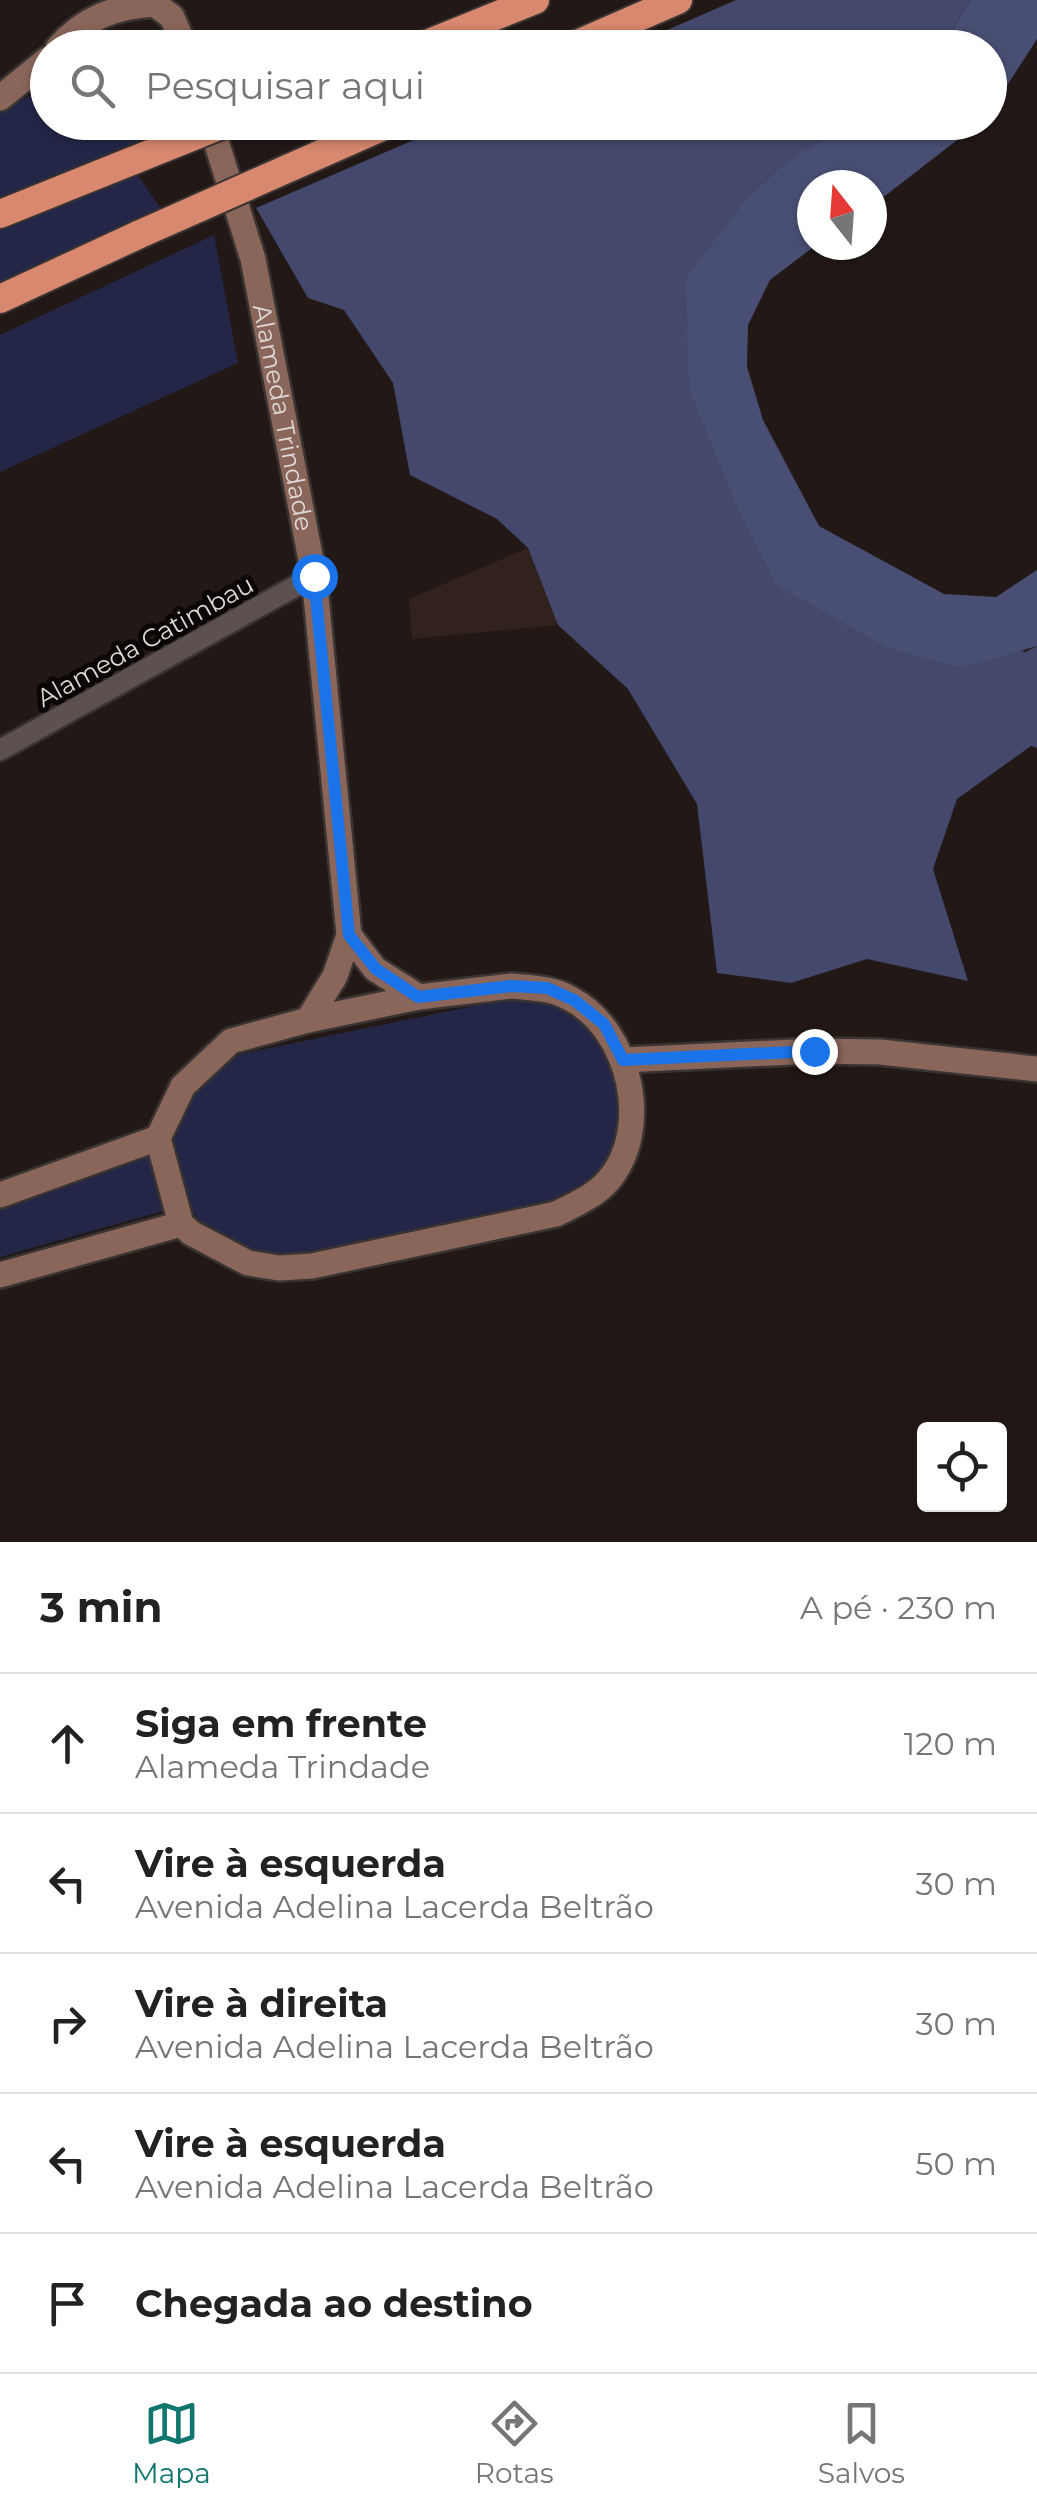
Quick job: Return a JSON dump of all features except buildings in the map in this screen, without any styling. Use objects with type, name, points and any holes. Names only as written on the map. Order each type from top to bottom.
[{"type":"highway","points":[[461,30],[535,0]]},
{"type":"highway","points":[[609,30],[678,0]]},
{"type":"highway","points":[[0,214],[184,140]]},
{"type":"highway","points":[[0,299],[352,140]]},
{"type":"main road","points":[[78,30],[112,10],[155,4],[172,18],[177,30]]},
{"type":"main road","points":[[0,98],[30,73]]},
{"type":"main road","name":"Alameda Trindade","points":[[216,140],[253,259],[314,576],[349,935],[335,976],[308,1020]]},
{"type":"main road","points":[[349,935],[376,969],[418,997]]},
{"type":"main road","points":[[511,986],[547,988],[574,1000],[604,1024],[623,1060],[632,1112],[620,1163],[607,1182],[556,1214],[312,1266],[279,1268],[248,1263],[216,1248],[181,1224],[158,1138],[183,1086],[231,1041],[418,997],[511,986]]},
{"type":"main road","points":[[623,1060],[880,1052],[1037,1070]]},
{"type":"main road","points":[[0,1195],[158,1138]]},
{"type":"main road","points":[[0,1275],[181,1224]]},
{"type":"street","name":"Alameda Catimbau","points":[[0,750],[314,576]]},
{"type":"shaded area","points":[[736,0],[970,0],[953,30],[667,30]]},
{"type":"shaded area","points":[[970,0],[1037,0],[1037,39],[1007,86],[1007,30],[953,30]]},
{"type":"shaded area","points":[[30,96],[30,140],[143,140],[0,197],[0,110]]},
{"type":"shaded area","points":[[414,140],[824,140],[686,278],[738,509],[1025,652],[1037,646],[1037,748],[1031,746],[957,799],[933,869],[968,981],[867,959],[791,983],[717,973],[697,804],[628,689],[558,625],[528,548],[497,519],[410,475],[393,383],[344,310],[308,298],[256,208]]},
{"type":"shaded area","points":[[822,140],[957,140],[887,194],[887,170],[797,170],[797,259],[770,280],[748,325],[747,367],[763,420],[819,526],[944,594],[996,597],[1037,570],[1037,646],[962,668],[886,647],[777,585],[738,509],[689,389],[686,278],[742,205],[782,166]]},
{"type":"shaded area","points":[[133,168],[165,215],[0,289],[0,225]]},
{"type":"shaded area","points":[[214,235],[238,363],[0,472],[0,335]]},
{"type":"shaded area","points":[[528,548],[558,625],[412,639],[409,599]]},
{"type":"shaded area","points":[[513,998],[557,1003],[599,1035],[619,1079],[621,1138],[592,1182],[548,1206],[309,1258],[232,1256],[183,1198],[168,1138],[197,1087],[240,1054]]},
{"type":"shaded area","points":[[155,1153],[170,1209],[0,1257],[0,1205],[52,1183]]},
{"type":"route","points":[[314,576],[349,935],[376,969],[418,997],[511,986],[547,988],[574,1000],[604,1024],[623,1060],[814,1051]]}]
